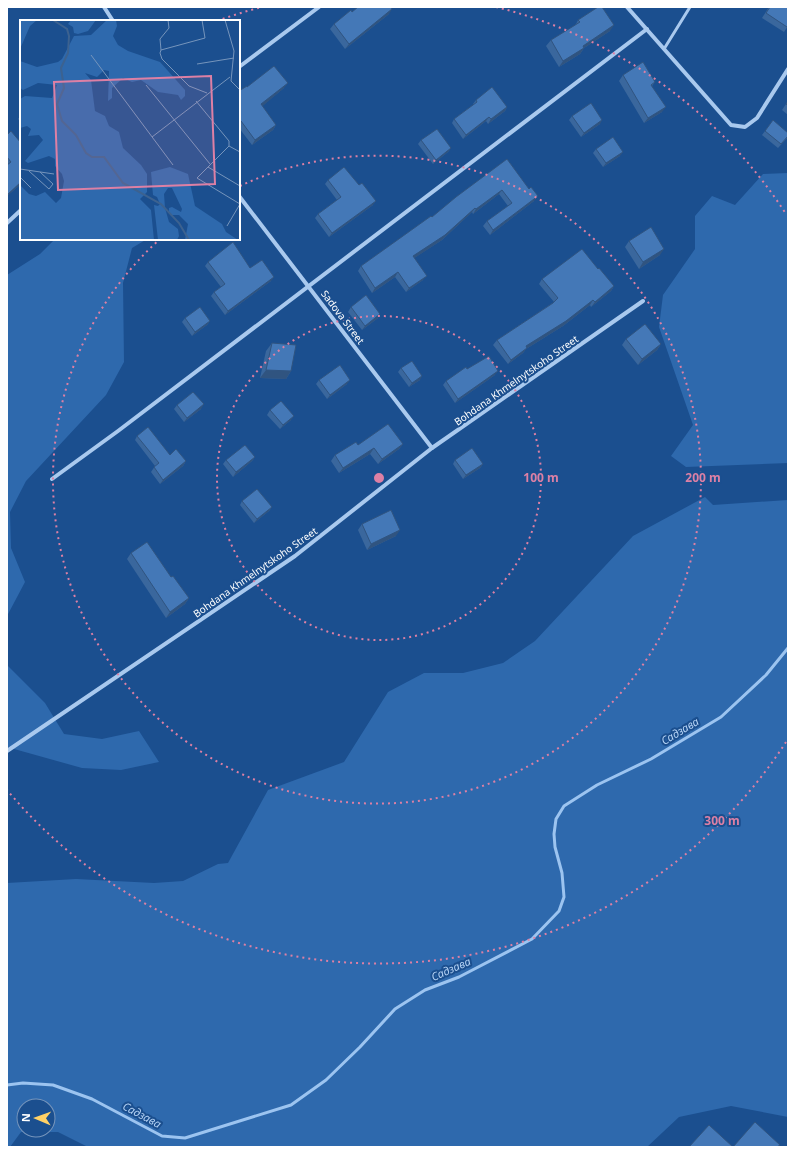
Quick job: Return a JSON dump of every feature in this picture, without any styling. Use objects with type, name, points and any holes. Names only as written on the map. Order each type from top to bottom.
[{"type":"street","points":[[104,7],[112,20]]},
{"type":"street","points":[[240,66],[319,7]]},
{"type":"street","points":[[627,7],[731,125],[745,127],[757,118],[788,69]]},
{"type":"street","points":[[52,479],[118,431],[646,29]]},
{"type":"street","name":"Sadova Street","points":[[240,197],[432,448]]},
{"type":"street","points":[[7,223],[20,211]]},
{"type":"street","name":"Bohdana Khmelnytskoho Street","points":[[7,751],[295,556],[432,448],[644,301]]},
{"type":"lane","points":[[664,49],[690,7]]},
{"type":"shaded area","points":[[788,173],[788,463],[686,467],[671,456],[693,425],[659,327],[663,295],[695,249],[695,216],[712,196],[735,205],[763,174]]},
{"type":"shaded area","points":[[54,240],[145,240],[132,248],[123,283],[124,362],[106,395],[26,481],[10,512],[11,548],[25,582],[7,616],[7,275],[40,254]]},
{"type":"shaded area","points":[[705,497],[713,505],[788,500],[788,1117],[731,1106],[679,1117],[647,1147],[88,1147],[56,1132],[56,1098],[16,1098],[17,1138],[10,1147],[7,1147],[7,883],[76,879],[154,883],[183,881],[218,864],[228,863],[268,790],[344,762],[388,692],[424,673],[463,673],[503,663],[535,641],[633,536]]},
{"type":"shaded area","points":[[7,665],[45,703],[64,734],[102,739],[139,731],[159,762],[121,770],[82,768],[7,747]]},
{"type":"building","points":[[358,7],[391,7],[392,9],[349,44],[334,24],[351,10],[352,12]]},
{"type":"building","points":[[598,7],[602,7],[614,25],[583,46],[584,48],[563,61],[551,40],[580,22],[578,20]]},
{"type":"building","points":[[770,7],[788,7],[787,27],[766,13]]},
{"type":"building","points":[[643,62],[655,82],[651,85],[666,107],[648,118],[623,75]]},
{"type":"building","points":[[274,66],[288,83],[261,104],[276,125],[255,140],[240,122],[240,90],[247,87]]},
{"type":"building","points":[[492,87],[507,107],[491,119],[489,117],[466,135],[454,119],[477,102],[476,100]]},
{"type":"building","points":[[591,103],[602,120],[584,133],[572,116]]},
{"type":"building","points":[[773,120],[788,133],[788,136],[781,144],[765,131]]},
{"type":"building","points":[[437,129],[451,148],[436,160],[421,140]]},
{"type":"building","points":[[11,131],[20,142],[20,183],[7,195],[7,165],[11,162],[7,157],[7,135]]},
{"type":"building","points":[[613,137],[623,152],[606,163],[596,149]]},
{"type":"building","points":[[507,159],[529,189],[531,187],[538,196],[493,230],[487,221],[512,203],[502,190],[476,209],[475,208],[445,235],[413,256],[427,276],[409,288],[398,272],[375,288],[361,266],[431,216],[432,217]]},
{"type":"building","points":[[344,167],[359,185],[362,183],[376,201],[332,233],[318,214],[341,197],[328,180]]},
{"type":"building","points":[[651,227],[664,249],[643,262],[629,241]]},
{"type":"building","points":[[233,242],[250,268],[262,260],[274,277],[228,311],[214,292],[225,284],[208,262]]},
{"type":"building","points":[[582,249],[614,286],[595,302],[593,300],[566,321],[526,346],[527,348],[511,360],[497,340],[553,303],[558,298],[542,279]]},
{"type":"building","points":[[366,295],[380,314],[365,326],[351,307]]},
{"type":"building","points":[[200,307],[210,321],[195,332],[185,318]]},
{"type":"building","points":[[645,324],[661,344],[642,359],[626,339]]},
{"type":"building","points":[[272,343],[296,345],[291,371],[266,370]]},
{"type":"building","points":[[489,356],[498,371],[458,399],[446,381],[466,367],[467,369]]},
{"type":"building","points":[[412,361],[422,376],[412,383],[401,368]]},
{"type":"building","points":[[340,365],[350,380],[330,395],[319,380]]},
{"type":"building","points":[[193,392],[204,404],[187,418],[177,405]]},
{"type":"building","points":[[281,401],[294,416],[283,425],[270,410]]},
{"type":"building","points":[[388,424],[403,444],[382,459],[374,448],[343,468],[335,455],[356,442],[358,445]]},
{"type":"building","points":[[148,427],[170,455],[176,449],[186,461],[163,480],[154,467],[159,463],[137,436]]},
{"type":"building","points":[[245,445],[255,457],[236,472],[226,460]]},
{"type":"building","points":[[472,448],[483,464],[466,475],[455,460]]},
{"type":"building","points":[[257,489],[272,507],[257,519],[242,501]]},
{"type":"building","points":[[391,510],[400,530],[371,544],[362,524]]},
{"type":"building","points":[[147,542],[171,577],[173,576],[189,598],[170,612],[131,553]]},
{"type":"building","points":[[755,1122],[780,1145],[777,1147],[733,1147]]},
{"type":"building","points":[[709,1125],[733,1147],[689,1147]]},
{"type":"waterway","name":"Садзава","points":[[7,1085],[23,1083],[53,1085],[92,1099],[162,1136],[185,1138],[291,1105],[326,1080],[360,1047],[395,1009],[425,990],[459,977],[532,939],[559,911],[564,897],[562,873],[555,847],[554,834],[556,819],[564,806],[597,785],[651,759],[721,717],[766,675],[788,648]]}]
